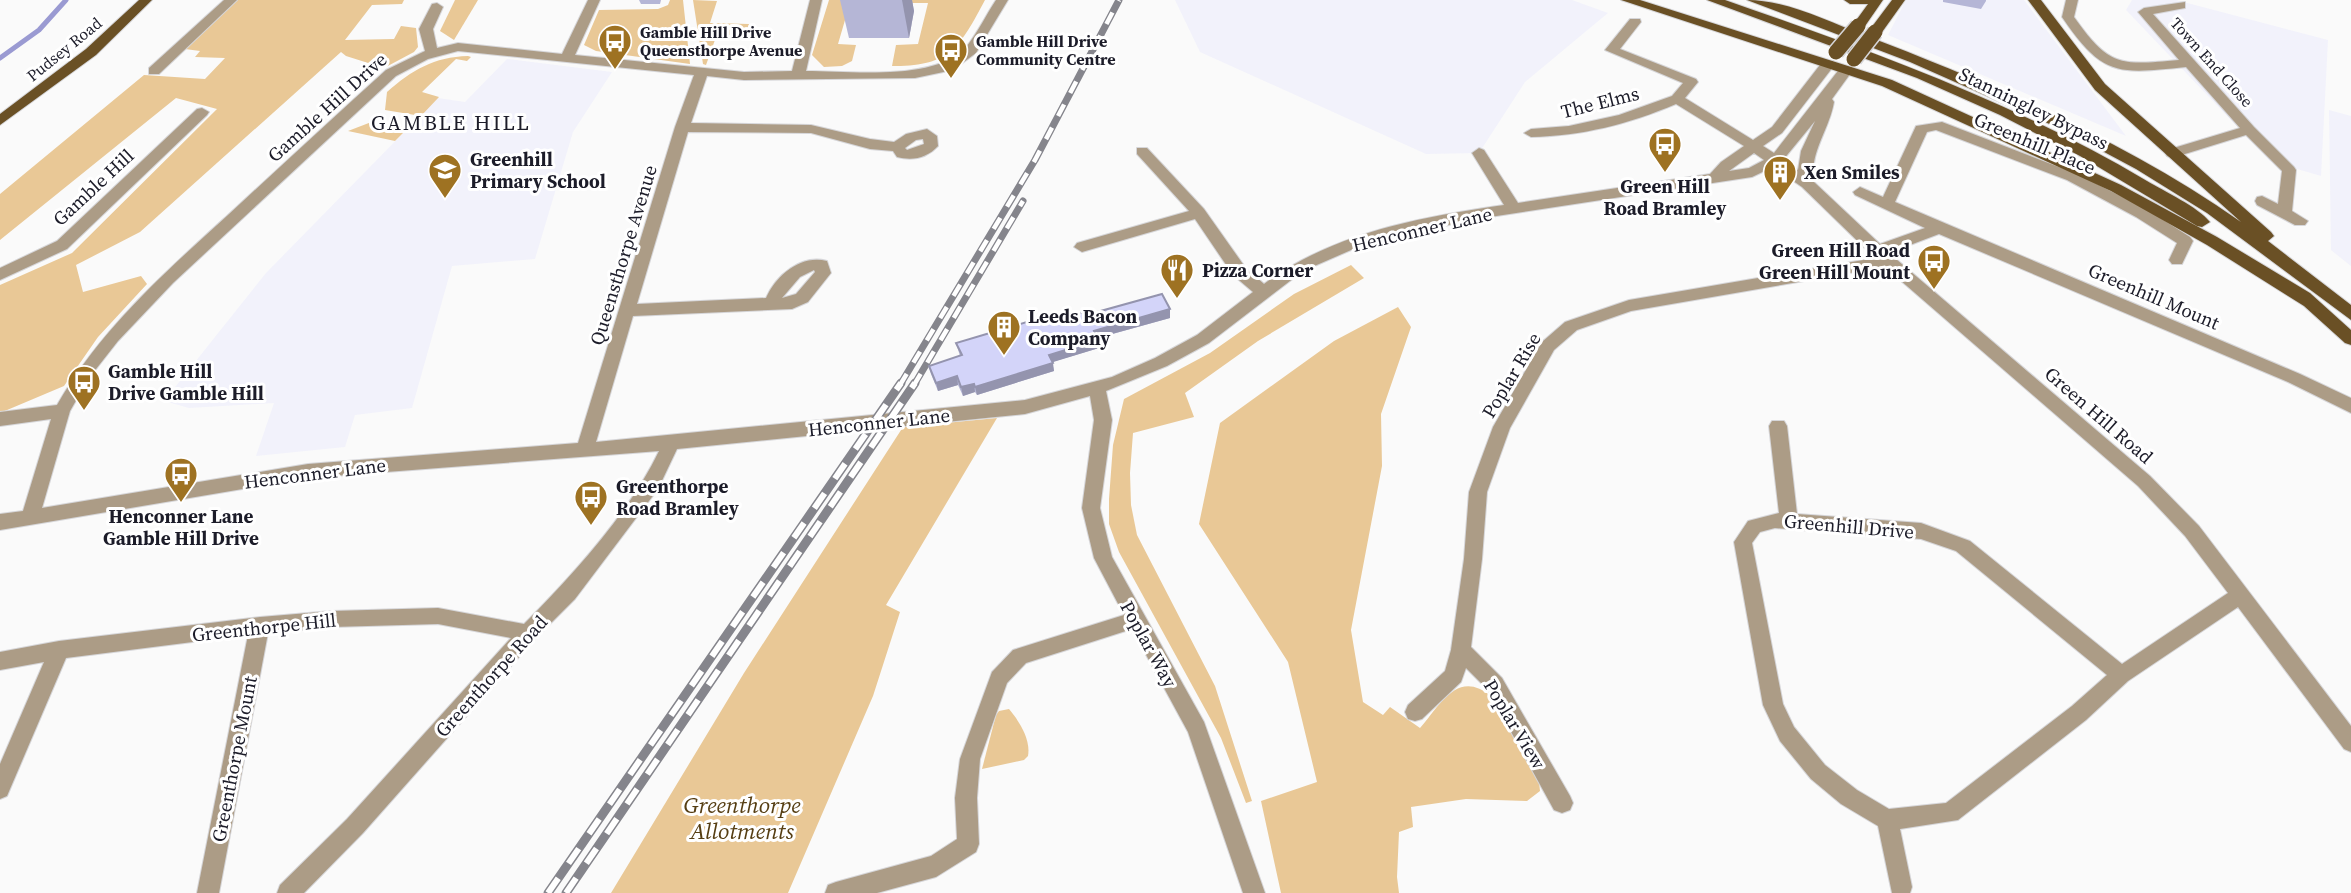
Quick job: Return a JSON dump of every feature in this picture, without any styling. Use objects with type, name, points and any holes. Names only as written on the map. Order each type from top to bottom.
[{"type":"main road","name":"Pudsey Road","points":[[0,121],[91,52],[146,0]]},
{"type":"main road","points":[[1627,0],[1850,64],[2116,188],[2178,221],[2311,303],[2351,339]]},
{"type":"main road","name":"Stanningley Bypass","points":[[1713,0],[1882,60],[2017,117],[2085,152],[2217,232],[2311,303]]},
{"type":"main road","name":"Stanningley Bypass","points":[[1753,0],[1951,72],[2077,129],[2189,193],[2319,288]]},
{"type":"main road","points":[[1850,0],[1877,0]]},
{"type":"main road","points":[[1832,58],[1877,0]]},
{"type":"main road","name":"Henconner Lane","points":[[1850,64],[1899,0]]},
{"type":"main road","points":[[2034,0],[2100,87],[2246,218],[2319,288],[2351,314]]},
{"type":"street","points":[[154,72],[231,0]]},
{"type":"street","points":[[567,57],[594,0]]},
{"type":"street","points":[[798,75],[816,0]]},
{"type":"street","name":"Gamble Hill Drive","points":[[30,517],[62,411],[83,374],[167,279],[391,73],[408,61],[432,52],[458,47],[744,76],[915,74],[948,66],[971,50],[1002,0]]},
{"type":"street","points":[[2072,0],[2068,17],[2083,40],[2103,62],[2122,68],[2191,63]]},
{"type":"street","name":"Town End Close","points":[[2180,5],[2144,12],[2249,130],[2289,170],[2284,214]]},
{"type":"street","points":[[432,52],[426,29],[437,7]]},
{"type":"street","name":"The Elms","points":[[1531,133],[1566,132],[1603,125],[1677,99],[1690,82],[1612,50],[1634,23]]},
{"type":"street","points":[[1715,177],[1726,165],[1776,130],[1832,58]]},
{"type":"street","name":"Henconner Lane","points":[[0,522],[308,471],[671,443],[1025,407],[1128,377],[1203,339],[1297,268],[1353,243],[1413,227],[1514,209],[1741,175],[1776,160],[1787,149],[1850,64]]},
{"type":"street","name":"Queensthorpe Avenue","points":[[585,449],[682,127],[701,73]]},
{"type":"street","points":[[1807,184],[1804,162],[1826,114],[1828,96]]},
{"type":"street","points":[[1677,99],[1776,160]]},
{"type":"street","name":"Gamble Hill","points":[[0,274],[62,245],[202,112]]},
{"type":"street","name":"Greenhill Place","points":[[1887,204],[1921,128],[1937,125],[2042,164],[2141,213],[2185,241],[2177,260]]},
{"type":"street","points":[[682,127],[811,129],[870,144],[898,147]]},
{"type":"street","name":"Town End Close","points":[[2172,153],[2249,130]]},
{"type":"street","points":[[1142,151],[1199,213],[1239,271],[1263,292]]},
{"type":"street","points":[[1479,153],[1514,209]]},
{"type":"street","name":"Green Hill Road","points":[[1776,160],[1807,184],[1882,256],[2144,481],[2192,531],[2351,743]]},
{"type":"street","name":"Greenhill Mount","points":[[1860,192],[1938,228],[2294,378],[2351,406]]},
{"type":"street","points":[[2262,201],[2300,222]]},
{"type":"street","points":[[1082,247],[1199,213]]},
{"type":"street","points":[[1882,256],[1938,228]]},
{"type":"street","name":"Poplar Rise","points":[[1415,712],[1454,676],[1461,650],[1473,559],[1478,492],[1502,427],[1549,346],[1571,326],[1629,306],[1882,256]]},
{"type":"street","points":[[628,310],[774,303]]},
{"type":"street","name":"Poplar Way","points":[[1097,388],[1103,420],[1091,508],[1103,558],[1197,729],[1254,893]]},
{"type":"street","points":[[0,418],[62,411]]},
{"type":"street","points":[[1778,426],[1789,521]]},
{"type":"street","name":"Greenthorpe Road","points":[[288,893],[355,826],[568,593],[652,484],[671,443]]},
{"type":"street","name":"Greenhill Drive","points":[[1887,820],[1849,797],[1818,772],[1787,734],[1773,705],[1743,542],[1755,526],[1775,520],[1921,531],[1962,546],[2121,675]]},
{"type":"street","points":[[1901,887],[1887,820],[1950,813],[2079,713],[2121,675],[2241,594]]},
{"type":"street","name":"Greenthorpe Hill","points":[[0,661],[59,650],[260,625],[332,619],[438,616],[484,623],[528,634]]},
{"type":"street","points":[[836,893],[936,866],[968,844],[966,798],[970,759],[999,678],[1020,656],[1135,620]]},
{"type":"street","name":"Greenthorpe Mount","points":[[208,893],[260,625]]},
{"type":"street","points":[[0,789],[59,650]]},
{"type":"street","name":"Poplar View","points":[[1461,650],[1495,684],[1562,803]]},
{"type":"shaded area","points":[[1175,0],[1572,0],[1608,13],[1525,82],[1479,153],[1426,154],[1200,52]]},
{"type":"shaded area","points":[[1906,0],[2024,0],[2126,136],[1888,35]]},
{"type":"shaded area","points":[[2132,0],[2176,0],[2328,40],[2321,176],[2270,161],[2126,10]]},
{"type":"shaded area","name":"Greenhill Primary School","points":[[507,59],[612,72],[573,132],[535,259],[452,266],[412,408],[355,415],[345,447],[256,456],[274,403],[189,408],[164,401],[266,273],[438,98],[465,102]]},
{"type":"shaded area","points":[[2329,110],[2351,116],[2351,266],[2331,250]]},
{"type":"green space","points":[[237,0],[404,0],[402,4],[372,5],[345,40],[394,39],[401,26],[416,28],[418,47],[414,52],[384,68],[341,52],[140,232],[76,265],[83,292],[141,276],[147,284],[98,337],[64,386],[0,413],[0,285],[72,253],[217,109],[176,98],[0,240],[0,194],[144,75],[205,79],[225,58],[195,57],[200,51],[185,49]]},
{"type":"green space","points":[[455,0],[478,0],[454,40],[440,31]]},
{"type":"green space","points":[[670,0],[683,0],[690,64],[596,51],[584,45],[599,10],[658,9],[668,5]]},
{"type":"green space","points":[[693,0],[717,1],[710,23],[749,24],[744,37],[716,37],[706,65],[703,64]]},
{"type":"green space","points":[[829,0],[881,0],[850,3],[838,44],[856,45],[852,61],[842,66],[824,67],[812,55]]},
{"type":"green space","points":[[902,0],[985,0],[960,42],[950,51],[927,63],[892,66],[896,45],[918,44],[928,3],[901,3]]},
{"type":"green space","points":[[468,56],[471,57],[467,61],[456,59],[422,92],[439,97],[421,116],[385,110],[387,92],[405,77],[434,62]]},
{"type":"green space","points":[[374,121],[408,128],[395,141],[348,131]]},
{"type":"green space","points":[[1351,265],[1364,278],[1258,341],[1185,393],[1194,417],[1133,433],[1131,505],[1137,535],[1215,686],[1252,801],[1246,803],[1221,738],[1119,552],[1109,524],[1113,445],[1124,399],[1210,353],[1294,294]]},
{"type":"green space","points":[[1398,307],[1411,327],[1381,414],[1382,466],[1351,630],[1363,702],[1383,715],[1390,707],[1420,728],[1451,693],[1469,686],[1480,689],[1492,697],[1539,782],[1540,791],[1527,801],[1466,799],[1411,807],[1413,827],[1399,832],[1399,893],[1281,893],[1261,801],[1317,782],[1288,662],[1199,524],[1220,423],[1334,341]]},
{"type":"green space","name":"Greenthorpe Allotments","points":[[997,418],[886,605],[900,612],[873,696],[788,893],[611,893],[744,673],[903,427]]},
{"type":"green space","points":[[1009,709],[1026,737],[1028,756],[1024,760],[982,769],[996,715],[999,711]]},
{"type":"building","points":[[1162,294],[1170,309],[1094,331],[1098,340],[1049,355],[1053,363],[975,387],[974,384],[961,387],[957,376],[936,383],[929,366],[962,355],[956,343],[1057,313],[1059,319],[1084,312],[1086,315]]},
{"type":"waterway","points":[[0,58],[39,30],[66,0]]},
{"type":"railway","points":[[900,385],[1035,160],[1119,0]]},
{"type":"railway","points":[[914,385],[1023,201]]},
{"type":"railway","points":[[548,893],[901,383]]},
{"type":"railway","points":[[566,893],[915,383]]},
{"type":"place","name":"Gamble Hill Drive Queensthorpe Avenue","points":[[615,71]]},
{"type":"place","name":"Gamble Hill Drive Community Centre","points":[[951,80]]},
{"type":"place","name":"Green Hill Road Bramley","points":[[1665,174]]},
{"type":"place","name":"Greenhill Primary School","points":[[445,200]]},
{"type":"place","name":"Xen Smiles","points":[[1780,202]]},
{"type":"place","name":"Green Hill Road Green Hill Mount","points":[[1934,291]]},
{"type":"place","name":"Pizza Corner","points":[[1177,300]]},
{"type":"place","name":"Leeds Bacon Company","points":[[1004,357]]},
{"type":"place","name":"Gamble Hill Drive Gamble Hill","points":[[84,412]]},
{"type":"place","name":"Henconner Lane Gamble Hill Drive","points":[[181,504]]},
{"type":"place","name":"Greenthorpe Road Bramley","points":[[591,527]]},
{"type":"district","name":"GAMBLE HILL","points":[[451,123]]}]
